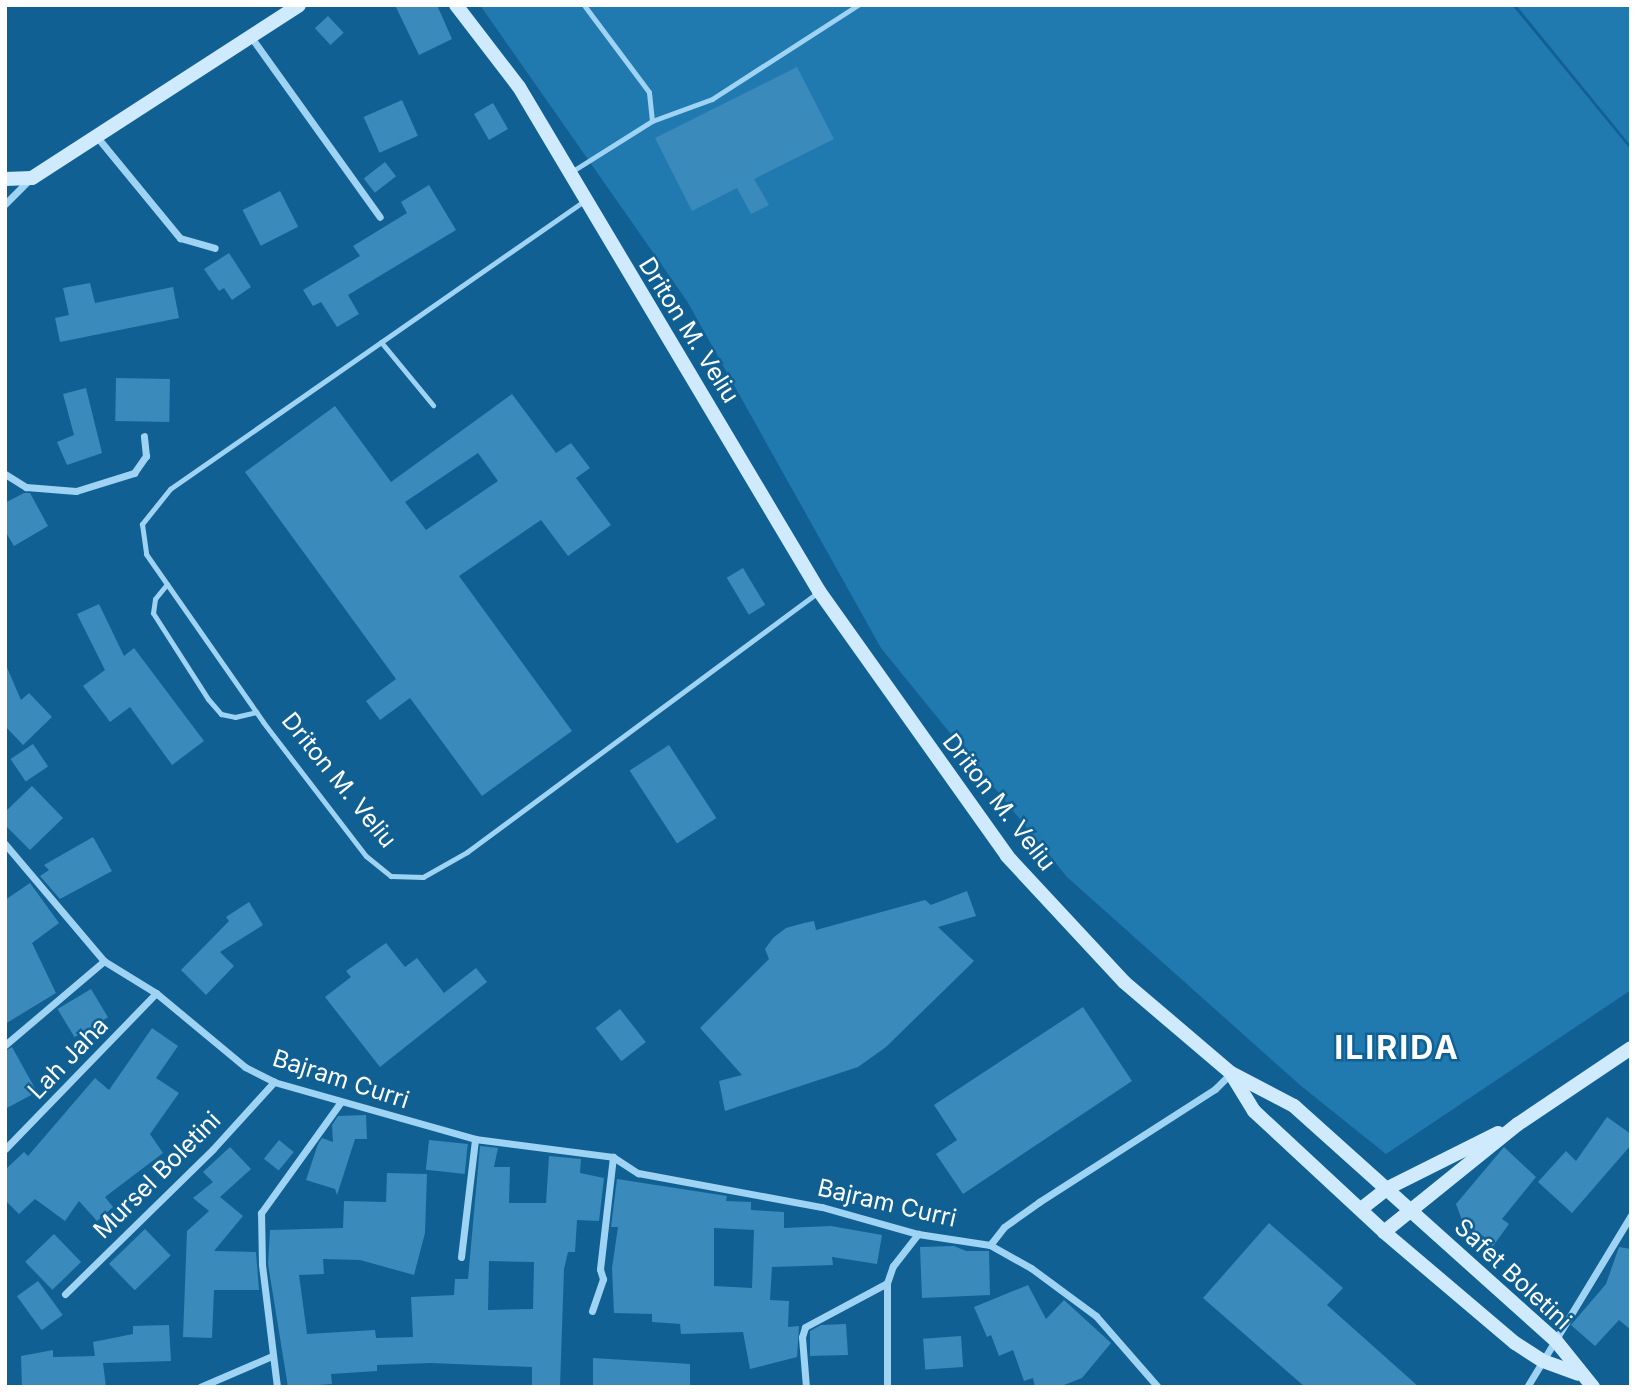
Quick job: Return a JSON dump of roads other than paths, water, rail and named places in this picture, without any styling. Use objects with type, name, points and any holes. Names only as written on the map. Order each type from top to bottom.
[{"type":"street","points":[[5,204],[32,178],[299,5]]},
{"type":"street","name":"Driton M. Veliu","points":[[456,5],[519,87],[584,201],[819,591],[1007,856],[1125,982],[1231,1073],[1293,1106],[1399,1200]]},
{"type":"street","points":[[250,36],[380,217]]},
{"type":"street","points":[[96,136],[180,238],[215,248]]},
{"type":"street","points":[[5,179],[32,178]]},
{"type":"street","points":[[5,474],[42,491],[88,488],[134,473],[146,456],[144,436]]},
{"type":"street","name":"Bajram Curri","points":[[5,844],[104,961],[156,993],[245,1067],[274,1082],[340,1103],[475,1139],[613,1157],[638,1173],[822,1207],[918,1234],[990,1245],[1031,1268],[1096,1316],[1158,1387]]},
{"type":"street","points":[[5,1045],[104,961]]},
{"type":"street","name":"Lah Jaha","points":[[5,1149],[156,993]]},
{"type":"street","points":[[1384,1232],[1518,1124],[1631,1048]]},
{"type":"street","points":[[990,1245],[1004,1227],[1039,1202],[1215,1089],[1231,1073]]},
{"type":"street","name":"Driton M. Veliu","points":[[1231,1073],[1254,1111],[1373,1220]]},
{"type":"street","name":"Mursel Boletini","points":[[65,1293],[274,1082]]},
{"type":"street","points":[[277,1387],[272,1356],[261,1213],[340,1103]]},
{"type":"street","points":[[1361,1209],[1388,1188],[1518,1124]]},
{"type":"street","points":[[461,1257],[475,1139]]},
{"type":"street","points":[[592,1311],[603,1279],[613,1157]]},
{"type":"street","name":"Safet Boletini","points":[[1399,1200],[1556,1341],[1579,1374],[1592,1387]]},
{"type":"street","points":[[1527,1387],[1631,1215]]},
{"type":"street","name":"Safet Boletini","points":[[1373,1220],[1384,1232],[1543,1361],[1579,1374]]},
{"type":"street","points":[[887,1387],[887,1283],[893,1266],[918,1234]]},
{"type":"street","points":[[806,1387],[802,1337],[805,1327],[887,1283]]},
{"type":"street","points":[[200,1387],[272,1356]]},
{"type":"lane","points":[[584,5],[649,92],[652,121]]},
{"type":"lane","points":[[568,174],[652,121],[712,99],[858,5]]},
{"type":"lane","name":"Driton M. Veliu","points":[[584,201],[170,489],[142,524],[146,554],[256,712],[366,856],[391,877],[423,877],[467,852],[819,591]]},
{"type":"lane","points":[[381,342],[433,405]]},
{"type":"lane","points":[[167,584],[155,599],[153,612],[208,699],[222,714],[235,717],[256,712]]},
{"type":"district","name":"ILIRIDA","points":[[1397,1048]]}]
